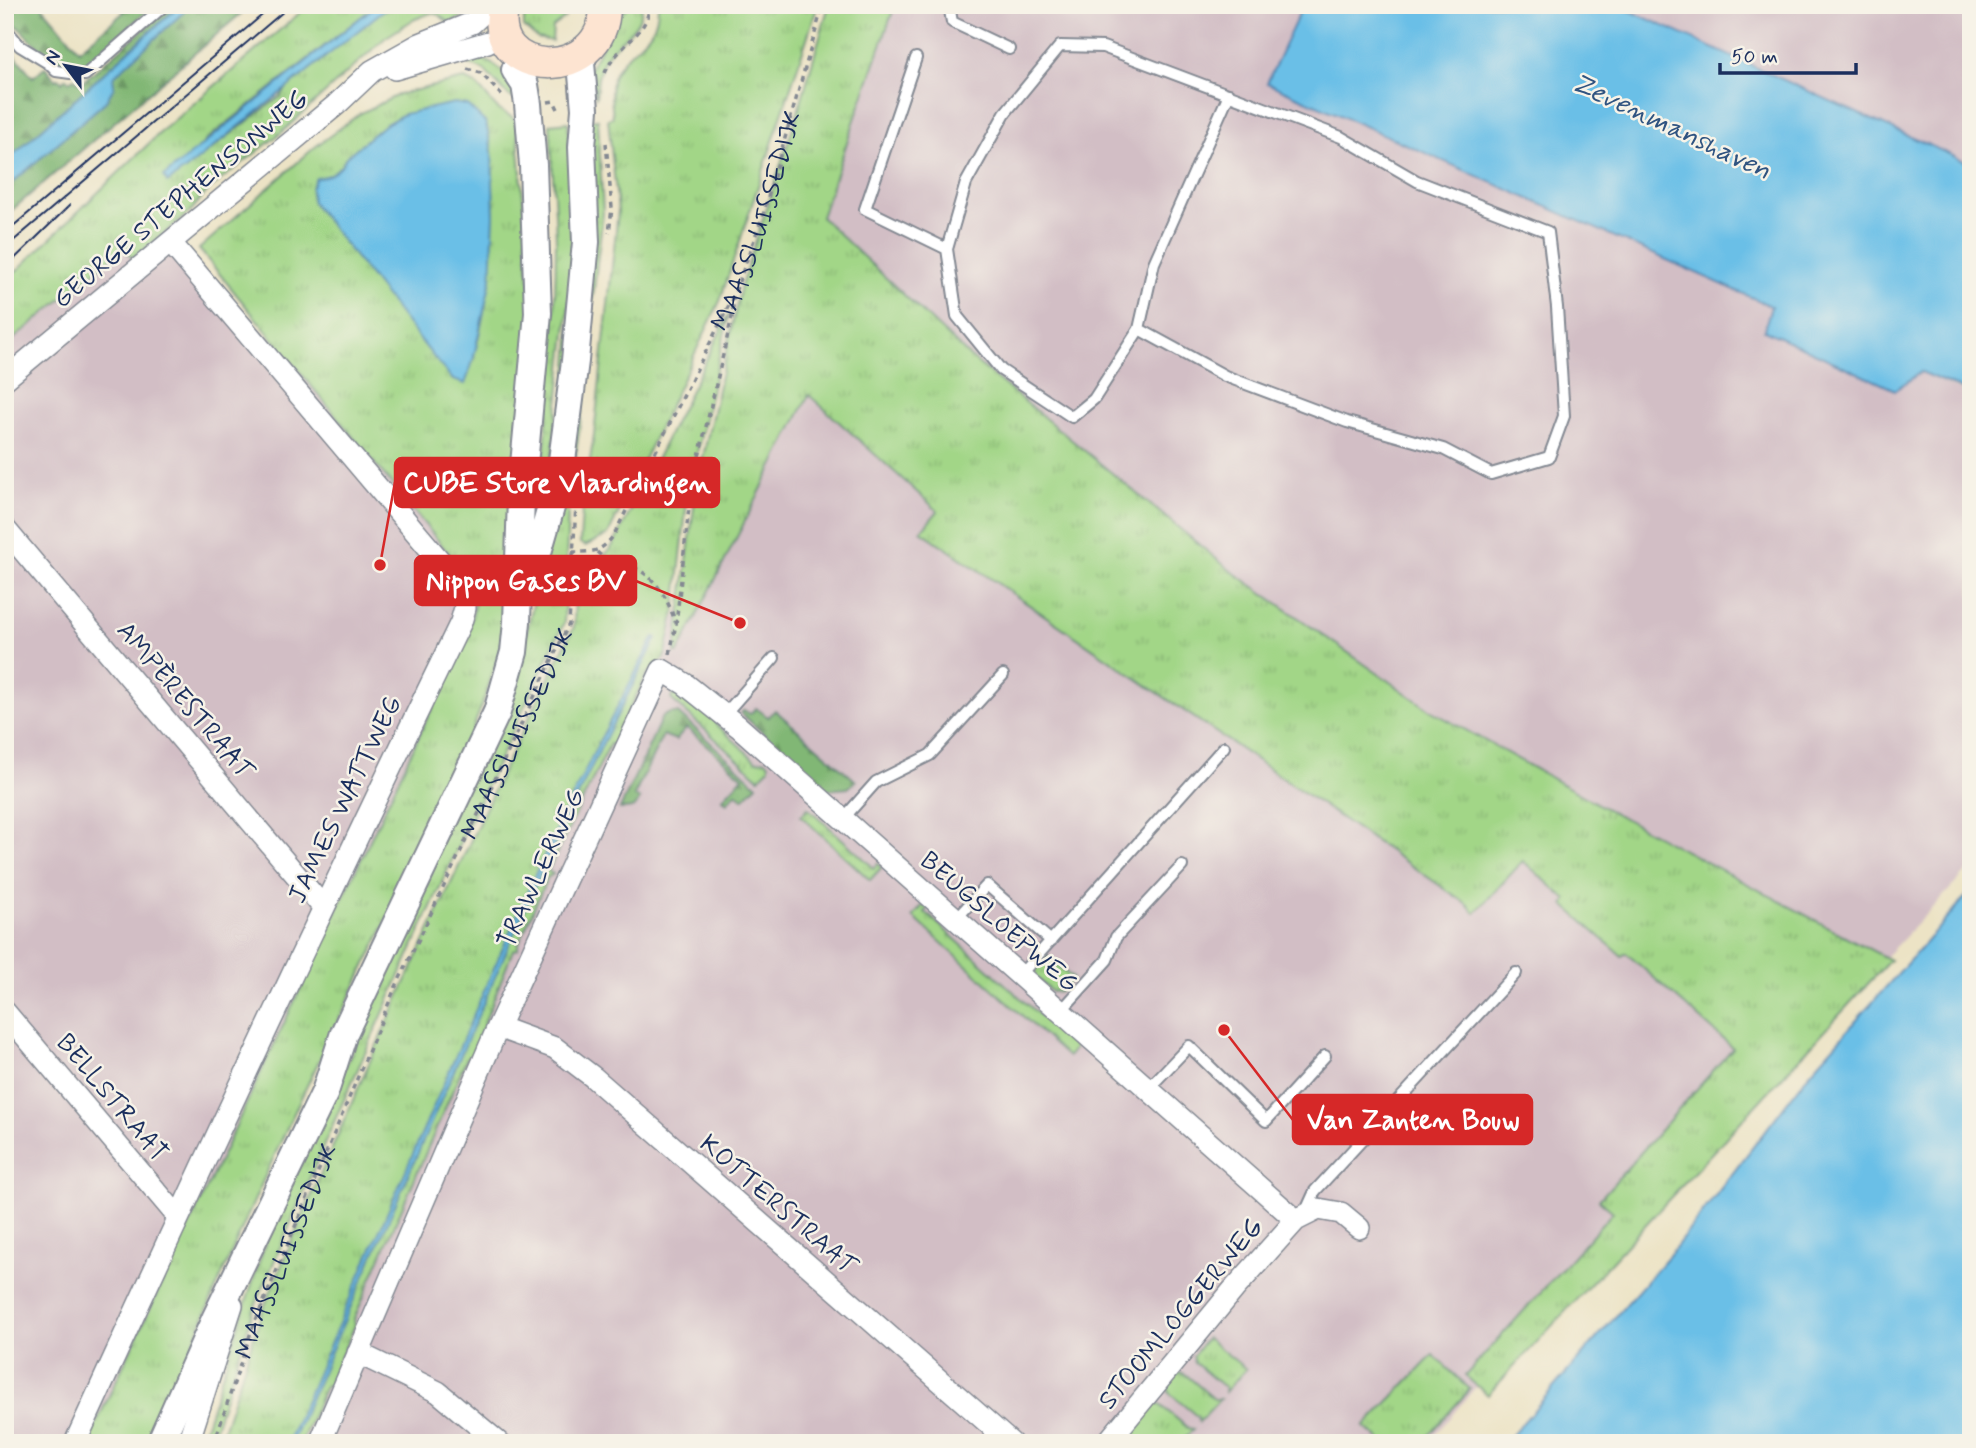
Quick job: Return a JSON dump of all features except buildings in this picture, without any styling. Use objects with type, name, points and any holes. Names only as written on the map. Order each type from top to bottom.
[{"type":"main road","points":[[492,7],[484,24],[510,54],[545,64],[576,56]]},
{"type":"main road","points":[[576,56],[568,48],[585,24],[604,8]]},
{"type":"street","name":"GEORGE STEPHENSONWEG","points":[[5,379],[171,243],[358,86],[372,71],[420,44],[472,23],[492,7]]},
{"type":"street","name":"GEORGE STEPHENSONWEG","points":[[358,86],[415,62],[510,54]]},
{"type":"street","name":"MAASSLUISSEDIJK","points":[[160,1443],[215,1319],[325,1092],[344,1033],[497,712],[514,652],[521,497],[538,313],[533,165],[544,127],[537,75],[510,54]]},
{"type":"street","name":"MAASSLUISSEDIJK","points":[[517,622],[555,499],[573,373],[586,242],[582,148],[574,110],[576,56]]},
{"type":"street","name":"JAMES WATTWEG","points":[[75,1443],[178,1217],[323,907],[461,622],[465,608],[462,587],[171,243]]},
{"type":"street","name":"AMPÈRESTRAAT","points":[[5,529],[323,907]]},
{"type":"street","name":"BEUGSLOEPWEG","points":[[662,670],[685,684],[724,715],[1148,1089],[1300,1218]]},
{"type":"street","name":"TRAWLERWEG","points":[[320,1443],[498,1027],[662,670]]},
{"type":"street","name":"BELLSTRAAT","points":[[5,1012],[178,1217]]},
{"type":"street","name":"KOTTERSTRAAT","points":[[498,1027],[555,1048],[593,1077],[1011,1443]]},
{"type":"street","points":[[1300,1218],[1318,1209],[1341,1213],[1359,1228]]},
{"type":"street","name":"STOOMLOGGERWEG","points":[[1107,1443],[1234,1289],[1300,1218]]},
{"type":"street","name":"MAASSLUISSEDIJK","points":[[188,1443],[244,1261]]},
{"type":"street","points":[[358,1353],[438,1392],[499,1443]]},
{"type":"lane","points":[[5,28],[20,46],[56,71],[85,75],[165,5]]},
{"type":"lane","points":[[949,5],[952,22],[1009,49]]},
{"type":"lane","points":[[1139,329],[1225,376],[1347,422],[1443,449],[1491,474],[1549,457],[1564,416],[1557,307],[1548,232],[1417,181],[1341,137],[1229,94],[1103,47],[1060,46],[1005,113],[966,183],[947,249],[957,317],[1001,370],[1072,417],[1094,399],[1139,329],[1154,263],[1229,94]]},
{"type":"lane","points":[[916,58],[865,209],[947,249]]},
{"type":"lane","points":[[724,715],[774,658]]},
{"type":"lane","points":[[843,819],[876,782],[930,755],[1003,675]]},
{"type":"lane","points":[[1020,975],[1224,747]]},
{"type":"lane","points":[[1060,1011],[1107,960],[1116,937],[1182,866]]},
{"type":"lane","points":[[957,919],[987,885],[1051,941]]},
{"type":"lane","points":[[1300,1218],[1315,1191],[1516,973]]},
{"type":"lane","points":[[1148,1089],[1189,1046],[1266,1121],[1325,1056]]},
{"type":"path","points":[[603,79],[616,53],[644,25],[649,5]]},
{"type":"path","name":"MAASSLUISSEDIJK","points":[[214,1443],[251,1332],[393,993],[569,624],[572,552],[604,548],[614,536],[734,295],[762,215],[823,5]]},
{"type":"path","points":[[662,670],[670,654],[676,624],[691,490],[733,317],[734,295]]},
{"type":"path","points":[[596,551],[615,564],[642,571],[653,581],[664,596],[676,624]]},
{"type":"shaded area","points":[[895,5],[1303,5],[1267,83],[1971,395],[1971,867],[1482,1380],[1428,1443],[283,1443],[537,882],[682,604]]},
{"type":"shaded area","points":[[1617,5],[1971,5],[1971,164]]},
{"type":"shaded area","points":[[139,201],[477,563],[484,618],[96,1443],[5,1443],[5,312]]},
{"type":"green space","points":[[5,5],[41,5],[79,50],[124,12],[119,5],[154,5],[87,64],[75,69],[58,67],[5,13]]},
{"type":"green space","points":[[172,5],[180,5],[5,162],[5,44],[33,77],[45,67],[56,80],[59,78],[62,82],[66,78],[69,81],[74,78],[82,82]]},
{"type":"green space","points":[[201,5],[251,5],[5,216],[5,189],[106,101],[114,87],[113,77],[187,9]]},
{"type":"green space","points":[[309,5],[376,5],[207,139],[167,183],[281,96],[289,85],[390,5],[474,5],[462,17],[449,23],[439,15],[431,13],[413,20],[385,38],[281,133],[209,189],[190,212],[133,259],[124,248],[5,346],[5,282],[164,129]]},
{"type":"green space","points":[[531,5],[567,5],[565,18],[553,27],[552,41],[537,38],[524,27],[524,13]]},
{"type":"green space","points":[[630,5],[642,5],[641,14],[634,28],[605,59],[599,73],[596,98],[589,70],[619,15]]},
{"type":"green space","points":[[658,5],[818,5],[720,301],[608,535],[585,546],[580,543],[582,512],[594,435],[618,211],[608,119],[613,117],[612,83],[618,68],[653,28]]},
{"type":"green space","points":[[829,5],[895,5],[821,217],[968,355],[1230,570],[1430,710],[1605,808],[1890,960],[1488,1395],[1465,1376],[1613,1212],[1599,1200],[1733,1048],[1626,953],[1622,956],[1564,905],[1567,900],[1523,861],[1475,913],[1467,904],[921,531],[938,511],[809,395],[678,653],[675,653],[697,484],[741,286],[798,112]]},
{"type":"green space","points":[[472,56],[488,62],[504,73],[512,84],[516,100],[484,70],[458,60]]},
{"type":"green space","points":[[464,79],[475,84],[498,109],[517,122],[533,324],[502,642],[479,714],[451,783],[272,1161],[151,1443],[87,1443],[464,640],[472,616],[474,601],[468,577],[199,249],[315,147],[359,114],[400,94]],"holes":[[[404,114],[486,123],[491,147],[493,188],[493,236],[488,283],[468,376],[453,380],[312,202],[311,188],[316,179],[334,172],[346,157],[384,125]]]},
{"type":"green space","points":[[598,119],[603,213],[585,390],[568,509],[564,623],[467,827],[329,1133],[253,1311],[210,1443],[200,1443],[269,1232],[357,1041],[351,1036],[518,666],[537,589],[590,120]]},
{"type":"green space","points":[[568,122],[573,228],[571,333],[562,416],[539,507],[551,374],[556,274],[550,124]]},
{"type":"green space","points":[[729,314],[688,492],[675,610],[663,660],[647,674],[615,738],[616,746],[610,744],[548,871],[553,874],[547,878],[518,949],[513,950],[472,1054],[467,1058],[354,1319],[355,1325],[331,1384],[325,1386],[301,1443],[219,1443],[262,1312],[296,1231],[380,1038],[498,781],[574,627],[576,568],[583,562],[604,555],[612,546]]},
{"type":"green space","points":[[686,693],[714,715],[716,724],[756,761],[766,760],[769,768],[759,778],[671,699],[673,695]]},
{"type":"green space","points":[[756,708],[768,717],[775,710],[856,781],[848,788],[825,790],[741,713],[744,710],[750,714]]},
{"type":"green space","points":[[678,713],[757,785],[743,799],[736,793],[727,803],[722,799],[743,777],[687,728],[676,740],[663,735],[634,796],[640,799],[637,805],[620,809],[662,717]]},
{"type":"green space","points":[[808,808],[874,868],[878,863],[881,868],[870,880],[801,816]]},
{"type":"green space","points":[[923,905],[928,907],[925,912],[1066,1039],[1070,1036],[1074,1040],[1074,1049],[1068,1057],[913,917]]},
{"type":"green space","points":[[1046,955],[1073,979],[1061,991],[1052,992],[1030,972]]},
{"type":"green space","points":[[1207,1338],[1246,1369],[1225,1392],[1225,1388],[1195,1363],[1193,1356]]},
{"type":"green space","points":[[1433,1355],[1470,1389],[1422,1443],[1379,1443],[1381,1440],[1364,1427]]},
{"type":"green space","points":[[1179,1372],[1214,1399],[1220,1399],[1199,1422],[1198,1417],[1169,1393],[1167,1385]]},
{"type":"green space","points":[[1155,1403],[1193,1429],[1181,1443],[1114,1443],[1147,1405]]},
{"type":"water","points":[[180,5],[201,5],[187,9],[113,77],[114,87],[106,101],[5,189],[5,162]]},
{"type":"water","points":[[376,5],[390,5],[167,183],[164,176]]},
{"type":"water","name":"Zevenmanshaven","points":[[1303,5],[1617,5],[1971,164],[1971,393],[1921,372],[1895,390],[1764,330],[1771,306],[1267,83]]},
{"type":"water","points":[[454,103],[467,105],[486,123],[492,151],[494,216],[491,279],[473,361],[465,384],[453,380],[440,365],[312,202],[311,188],[316,178],[334,172],[346,157],[384,125],[404,114]]},
{"type":"water","points":[[654,637],[657,638],[536,883],[291,1443],[287,1443],[532,881],[599,742]]},
{"type":"water","points":[[1971,891],[1971,1443],[1505,1443],[1672,1252],[1809,1074]]},
{"type":"tram line","points":[[5,233],[274,5]]},
{"type":"tram line","points":[[5,248],[291,5]]},
{"type":"tram line","points":[[5,268],[70,205]]},
{"type":"place","name":"CUBE Store Vlaardingen","points":[[380,565]]},
{"type":"place","name":"Nippon Gases BV","points":[[740,623]]},
{"type":"place","name":"Van Zanten Bouw","points":[[1224,1030]]}]
